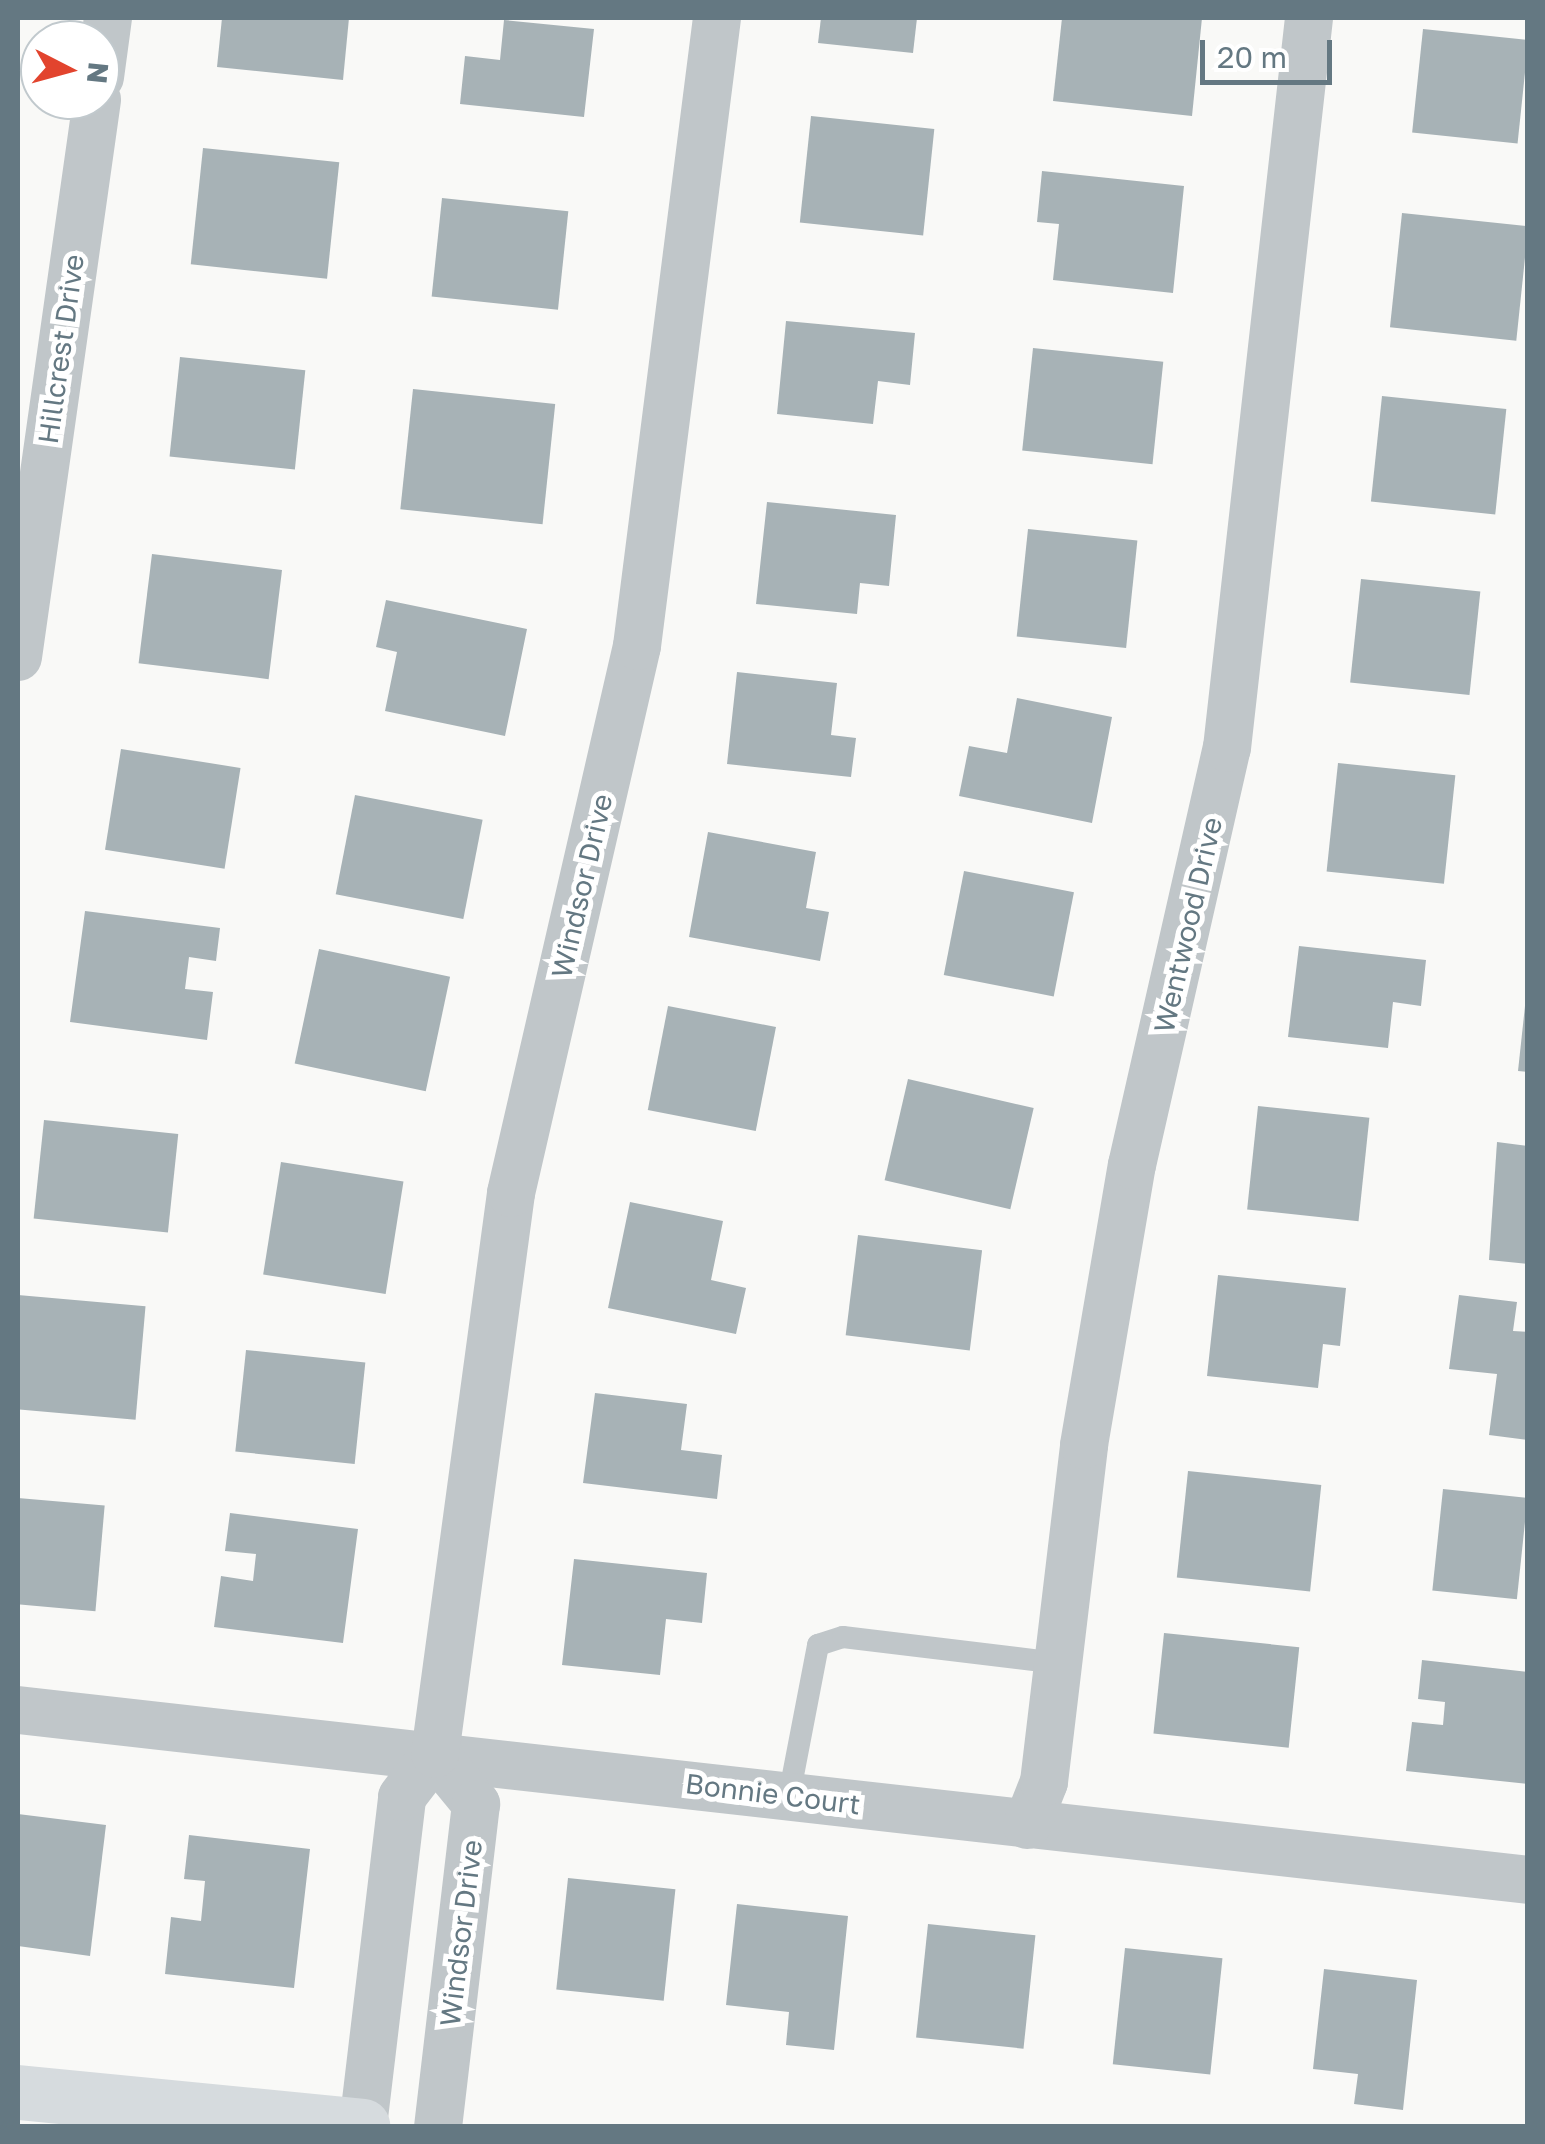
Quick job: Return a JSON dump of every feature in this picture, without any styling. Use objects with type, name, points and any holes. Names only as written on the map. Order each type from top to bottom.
[{"type":"main road","points":[[18,2092],[362,2126]]},
{"type":"street","name":"Windsor Drive","points":[[362,2126],[402,1797],[435,1754],[511,1193],[637,646],[717,18]]},
{"type":"street","name":"Wentwood Drive","points":[[1028,1825],[1044,1782],[1084,1445],[1132,1165],[1227,748],[1310,18]]},
{"type":"street","name":"Hillcrest Drive","points":[[18,657],[94,120]]},
{"type":"street","name":"Bonnie Court","points":[[18,1710],[1528,1880]]},
{"type":"street","name":"Windsor Drive","points":[[435,1754],[476,1804],[438,2126]]},
{"type":"lane","points":[[789,1796],[818,1645],[843,1637],[1058,1663]]},
{"type":"building","points":[[222,18],[349,18],[343,80],[217,67]]},
{"type":"building","points":[[821,18],[917,18],[913,53],[818,43]]},
{"type":"building","points":[[1062,18],[1202,18],[1192,116],[1053,101]]},
{"type":"building","points":[[504,20],[594,29],[584,117],[460,104],[465,56],[500,60]]},
{"type":"building","points":[[1423,29],[1528,40],[1518,144],[1412,132]]},
{"type":"building","points":[[811,116],[934,129],[923,235],[800,222]]},
{"type":"building","points":[[203,148],[339,162],[327,279],[191,264]]},
{"type":"building","points":[[1042,171],[1184,186],[1173,293],[1053,280],[1059,224],[1037,222]]},
{"type":"building","points":[[442,198],[568,211],[558,310],[432,296]]},
{"type":"building","points":[[1402,213],[1528,226],[1516,341],[1390,327]]},
{"type":"building","points":[[786,321],[915,333],[910,385],[878,381],[873,424],[777,414]]},
{"type":"building","points":[[1033,348],[1163,362],[1153,464],[1022,450]]},
{"type":"building","points":[[180,357],[305,370],[295,470],[170,456]]},
{"type":"building","points":[[413,389],[555,404],[543,524],[400,509]]},
{"type":"building","points":[[1382,396],[1506,409],[1495,514],[1371,501]]},
{"type":"building","points":[[767,502],[896,515],[889,586],[860,583],[857,614],[756,604]]},
{"type":"building","points":[[1028,529],[1137,540],[1126,648],[1017,636]]},
{"type":"building","points":[[152,554],[282,570],[269,679],[139,663]]},
{"type":"building","points":[[1361,579],[1480,592],[1469,695],[1350,682]]},
{"type":"building","points":[[386,600],[527,629],[505,736],[385,711],[397,652],[376,647]]},
{"type":"building","points":[[737,672],[837,683],[831,735],[856,738],[851,777],[727,764]]},
{"type":"building","points":[[1017,698],[1112,717],[1092,823],[959,796],[969,746],[1007,753]]},
{"type":"building","points":[[121,749],[241,768],[225,869],[105,850]]},
{"type":"building","points":[[1338,763],[1455,775],[1444,884],[1327,871]]},
{"type":"building","points":[[355,795],[483,820],[463,919],[336,894]]},
{"type":"building","points":[[708,832],[816,852],[806,908],[829,912],[820,961],[689,937]]},
{"type":"building","points":[[964,871],[1074,892],[1054,996],[944,975]]},
{"type":"building","points":[[85,911],[220,928],[216,961],[189,957],[185,989],[213,992],[207,1040],[70,1022]]},
{"type":"building","points":[[1299,946],[1426,960],[1421,1006],[1393,1002],[1388,1048],[1288,1037]]},
{"type":"building","points":[[319,949],[450,977],[426,1091],[295,1063]]},
{"type":"building","points":[[668,1006],[776,1027],[756,1131],[648,1110]]},
{"type":"building","points":[[1528,1006],[1528,1072],[1518,1071]]},
{"type":"building","points":[[908,1079],[1034,1108],[1010,1209],[885,1180]]},
{"type":"building","points":[[1258,1106],[1369,1118],[1359,1221],[1247,1209]]},
{"type":"building","points":[[44,1120],[178,1134],[168,1233],[34,1218]]},
{"type":"building","points":[[1497,1142],[1528,1146],[1528,1264],[1489,1260]]},
{"type":"building","points":[[281,1162],[403,1181],[386,1294],[263,1275]]},
{"type":"building","points":[[630,1202],[723,1221],[711,1280],[746,1288],[736,1334],[608,1308]]},
{"type":"building","points":[[858,1235],[982,1250],[970,1350],[846,1335]]},
{"type":"building","points":[[1218,1275],[1346,1288],[1340,1346],[1323,1344],[1318,1388],[1207,1376]]},
{"type":"building","points":[[18,1295],[146,1306],[136,1420],[18,1409]]},
{"type":"building","points":[[1459,1295],[1517,1302],[1513,1331],[1528,1332],[1528,1440],[1489,1435],[1497,1374],[1449,1369]]},
{"type":"building","points":[[246,1350],[365,1363],[355,1464],[235,1451]]},
{"type":"building","points":[[595,1393],[687,1404],[681,1450],[722,1455],[717,1499],[583,1483]]},
{"type":"building","points":[[1188,1471],[1321,1485],[1310,1591],[1177,1577]]},
{"type":"building","points":[[1443,1489],[1528,1498],[1517,1599],[1432,1590]]},
{"type":"building","points":[[18,1498],[105,1506],[95,1611],[18,1604]]},
{"type":"building","points":[[230,1513],[358,1529],[343,1643],[214,1627],[221,1576],[253,1581],[256,1554],[225,1551]]},
{"type":"building","points":[[574,1559],[707,1573],[702,1623],[666,1619],[660,1675],[562,1665]]},
{"type":"building","points":[[1164,1633],[1299,1647],[1289,1748],[1153,1733]]},
{"type":"building","points":[[1422,1660],[1528,1672],[1528,1784],[1406,1771],[1412,1722],[1443,1725],[1445,1702],[1418,1699]]},
{"type":"building","points":[[18,1814],[106,1825],[90,1956],[18,1946]]},
{"type":"building","points":[[189,1835],[310,1849],[294,1988],[165,1974],[171,1917],[201,1921],[205,1881],[184,1879]]},
{"type":"building","points":[[568,1878],[675,1889],[664,2001],[556,1989]]},
{"type":"building","points":[[737,1904],[848,1916],[834,2050],[786,2045],[789,2012],[726,2005]]},
{"type":"building","points":[[928,1924],[1035,1935],[1023,2049],[916,2037]]},
{"type":"building","points":[[1125,1948],[1222,1958],[1210,2075],[1113,2064]]},
{"type":"building","points":[[1324,1969],[1417,1980],[1403,2110],[1354,2104],[1358,2074],[1313,2069]]}]
